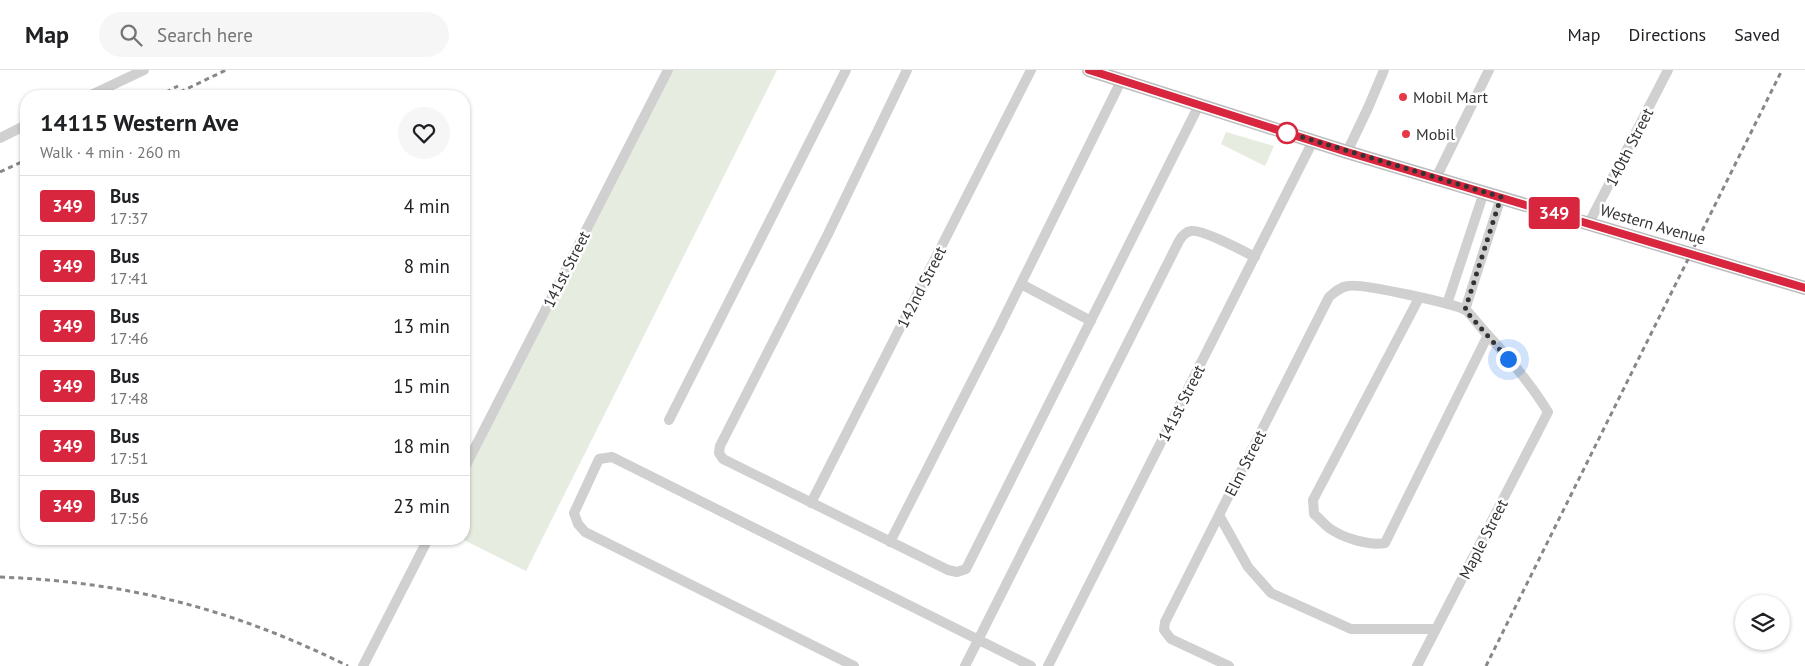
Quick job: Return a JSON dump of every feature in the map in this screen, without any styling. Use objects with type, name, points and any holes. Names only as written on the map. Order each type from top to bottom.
[{"type":"main road","name":"Western Avenue","points":[[1089,70],[1347,152],[1805,288]]},
{"type":"street","points":[[101,90],[144,70]]},
{"type":"street","name":"141st Street","points":[[470,457],[668,70]]},
{"type":"street","points":[[669,420],[846,70]]},
{"type":"street","points":[[907,70],[823,243],[720,446],[719,453],[723,459],[890,542],[948,570],[957,572],[966,569],[1199,105]]},
{"type":"street","name":"142nd Street","points":[[811,503],[1031,70]]},
{"type":"street","points":[[1347,152],[1384,70]]},
{"type":"street","points":[[1436,178],[1489,70]]},
{"type":"street","name":"140th Street","points":[[1589,223],[1668,70]]},
{"type":"street","points":[[890,542],[1021,284],[1121,80]]},
{"type":"street","points":[[0,138],[20,129]]},
{"type":"street","name":"141st Street","points":[[1048,666],[1313,141]]},
{"type":"street","points":[[1447,304],[1484,192]]},
{"type":"street","points":[[1465,310],[1501,197]]},
{"type":"street","points":[[965,666],[979,640],[996,600],[1179,241],[1184,234],[1192,230],[1203,233],[1255,257]]},
{"type":"street","points":[[1021,284],[1091,321]]},
{"type":"street","name":"Elm Street","points":[[1229,666],[1171,639],[1164,630],[1165,622],[1329,297],[1339,289],[1349,285],[1364,286],[1419,298]]},
{"type":"street","points":[[1419,298],[1447,304],[1465,310],[1488,336],[1385,543],[1375,545],[1358,541],[1330,528],[1314,514],[1313,500],[1419,298]]},
{"type":"street","name":"Maple Street","points":[[1417,666],[1548,412],[1540,398],[1488,336]]},
{"type":"street","points":[[854,666],[585,532],[578,524],[574,513],[599,459],[612,457],[1031,666]]},
{"type":"street","points":[[1219,515],[1248,568],[1271,592],[1351,629],[1436,629]]},
{"type":"street","points":[[363,666],[425,545]]},
{"type":"shaded area","points":[[668,70],[777,70],[526,571],[470,543],[470,457]]},
{"type":"shaded area","points":[[1226,132],[1274,146],[1265,166],[1221,144]]},
{"type":"railway","points":[[184,90],[226,70]]},
{"type":"railway","points":[[1486,666],[1782,70]]},
{"type":"railway","points":[[170,90],[178,86]]},
{"type":"railway","points":[[0,172],[20,163]]},
{"type":"railway","points":[[0,577],[92,585],[136,592],[179,602],[263,629],[348,666]]},
{"type":"bus line","name":"349","points":[[1089,70],[1347,152],[1805,288]]},
{"type":"place","name":"Mobil Mart","points":[[1403,97]]},
{"type":"place","name":"Mobil","points":[[1406,134]]},
{"type":"route","points":[[1287,133],[1282,131],[1501,197],[1465,310],[1508,359]]}]
